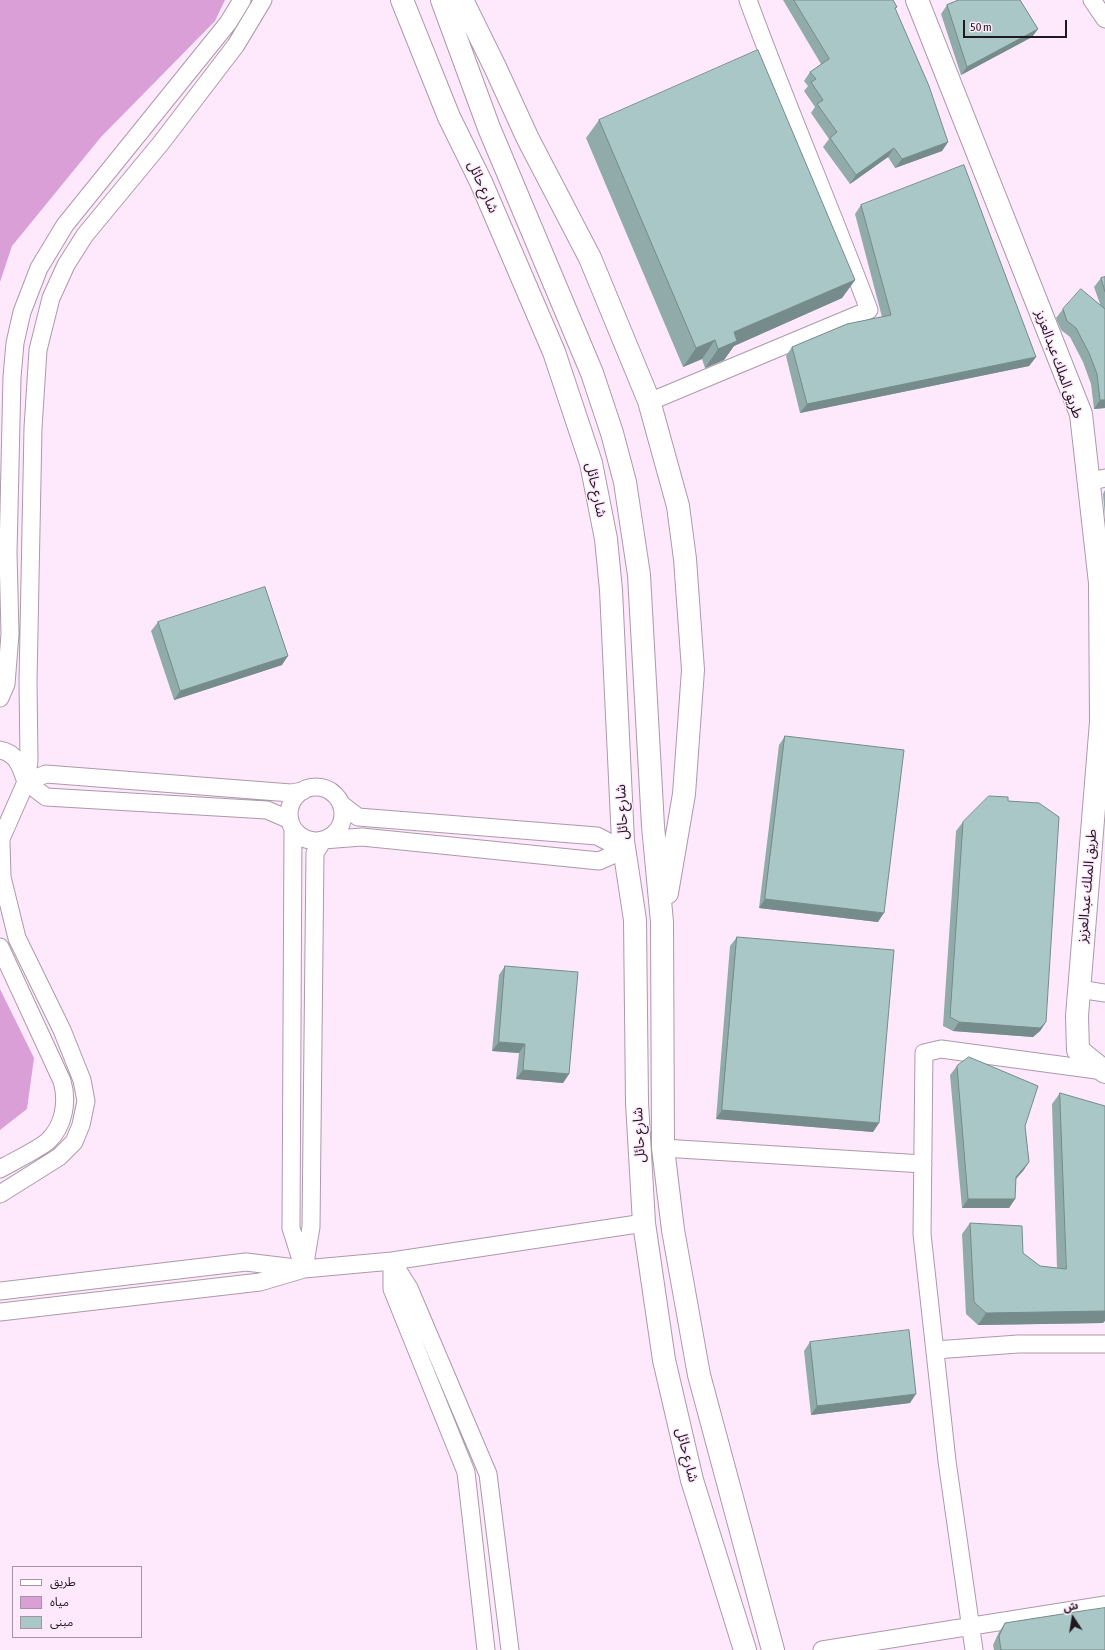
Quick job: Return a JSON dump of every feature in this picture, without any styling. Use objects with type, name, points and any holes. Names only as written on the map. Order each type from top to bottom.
[{"type":"main road","name":"شارع حائل","points":[[402,0],[449,117],[481,182],[554,352],[591,463],[606,539],[611,590],[624,850],[635,920],[637,1103],[644,1223],[664,1360],[692,1480],[745,1650]]},
{"type":"main road","name":"شارع حائل","points":[[442,0],[489,128],[592,373],[612,433],[625,482],[639,575],[653,826],[662,922],[663,1148],[673,1230],[699,1374],[773,1650]]},
{"type":"main road","points":[[462,0],[528,139],[590,258],[649,402],[678,506],[685,559],[693,670],[684,794],[662,922]]},
{"type":"main road","name":"طريق الملك عبدالعزيز","points":[[917,0],[1080,414],[1097,480],[1103,722],[1099,827],[1077,1016],[1078,1050],[1105,1072]]},
{"type":"main road","points":[[489,128],[495,67]]},
{"type":"street","points":[[0,698],[6,684],[10,634],[8,553],[12,377],[15,343],[22,312],[39,268],[64,225],[228,23],[242,0]]},
{"type":"street","points":[[0,1194],[60,1157],[74,1142],[81,1125],[86,1101],[82,1080],[62,1030],[17,938],[2,877],[1,841],[26,782],[29,762],[28,681],[33,428],[38,350],[51,298],[66,265],[85,235],[161,143],[236,45],[263,0]]},
{"type":"street","points":[[649,402],[869,310],[836,222],[772,65],[748,0]]},
{"type":"street","points":[[1092,0],[1105,19]]},
{"type":"street","points":[[0,750],[16,758],[21,765],[26,782],[46,797],[267,810],[291,824],[305,839],[314,841],[362,837],[599,861],[624,850]]},
{"type":"street","points":[[26,782],[46,774],[291,793],[312,788],[320,788],[333,794],[341,804],[358,817],[597,836],[624,850]]},
{"type":"street","points":[[304,791],[292,803],[289,811],[291,824],[291,1228],[304,1269]]},
{"type":"street","points":[[304,1269],[311,1227],[315,853],[323,840],[331,837],[338,830],[342,822],[343,813],[341,804]]},
{"type":"street","points":[[0,947],[62,1081],[66,1095],[63,1114],[57,1128],[48,1141],[0,1169]]},
{"type":"street","points":[[1079,989],[1105,993]]},
{"type":"street","points":[[974,1650],[947,1461],[922,1234],[924,1053],[941,1049],[1105,1072]]},
{"type":"street","points":[[663,1148],[923,1164]]},
{"type":"street","points":[[0,1312],[260,1282],[304,1269],[392,1261],[644,1223]]},
{"type":"street","points":[[392,1261],[392,1290],[466,1472],[486,1650]]},
{"type":"street","points":[[392,1261],[409,1288],[488,1474],[510,1650]]},
{"type":"street","points":[[0,1291],[246,1262],[304,1269]]},
{"type":"street","points":[[935,1350],[1018,1344],[1105,1344]]},
{"type":"street","points":[[822,1650],[1105,1605]]},
{"type":"water","points":[[0,0],[225,0],[215,21],[101,137],[12,246],[0,282]]},
{"type":"water","points":[[0,989],[34,1058],[27,1109],[0,1130]]},
{"type":"building","points":[[794,0],[893,0],[897,7],[895,8],[929,86],[948,142],[902,159],[894,148],[856,175],[830,138],[837,132],[817,104],[823,100],[811,82],[816,79],[810,72],[829,59]]},
{"type":"building","points":[[959,0],[1020,0],[1038,29],[967,67],[947,5]]},
{"type":"building","points":[[758,50],[855,280],[734,332],[737,341],[718,349],[715,340],[696,348],[599,120]]},
{"type":"building","points":[[964,165],[1036,357],[807,404],[792,347],[847,324],[891,315],[861,205]]},
{"type":"building","points":[[1105,277],[1105,292],[1101,278]]},
{"type":"building","points":[[1081,289],[1105,309],[1105,400],[1100,400],[1097,374],[1089,353],[1076,328],[1067,321],[1063,309]]},
{"type":"building","points":[[265,587],[288,656],[180,691],[158,622]]},
{"type":"building","points":[[785,736],[904,750],[884,913],[765,899]]},
{"type":"building","points":[[989,796],[1008,797],[1008,801],[1039,803],[1059,817],[1046,1022],[1040,1028],[959,1022],[950,1017],[963,822]]},
{"type":"building","points":[[737,937],[894,950],[879,1123],[722,1110]]},
{"type":"building","points":[[505,966],[578,972],[569,1074],[523,1070],[525,1044],[499,1042]]},
{"type":"building","points":[[969,1057],[1038,1086],[1025,1126],[1029,1162],[1016,1177],[1015,1199],[968,1199],[957,1066]]},
{"type":"building","points":[[1060,1093],[1105,1106],[1105,1311],[986,1313],[974,1302],[970,1223],[1022,1226],[1023,1253],[1040,1266],[1066,1269]]},
{"type":"building","points":[[909,1330],[916,1394],[817,1406],[810,1342]]},
{"type":"building","points":[[1105,1608],[1105,1650],[1001,1650],[999,1636],[1005,1623]]}]
